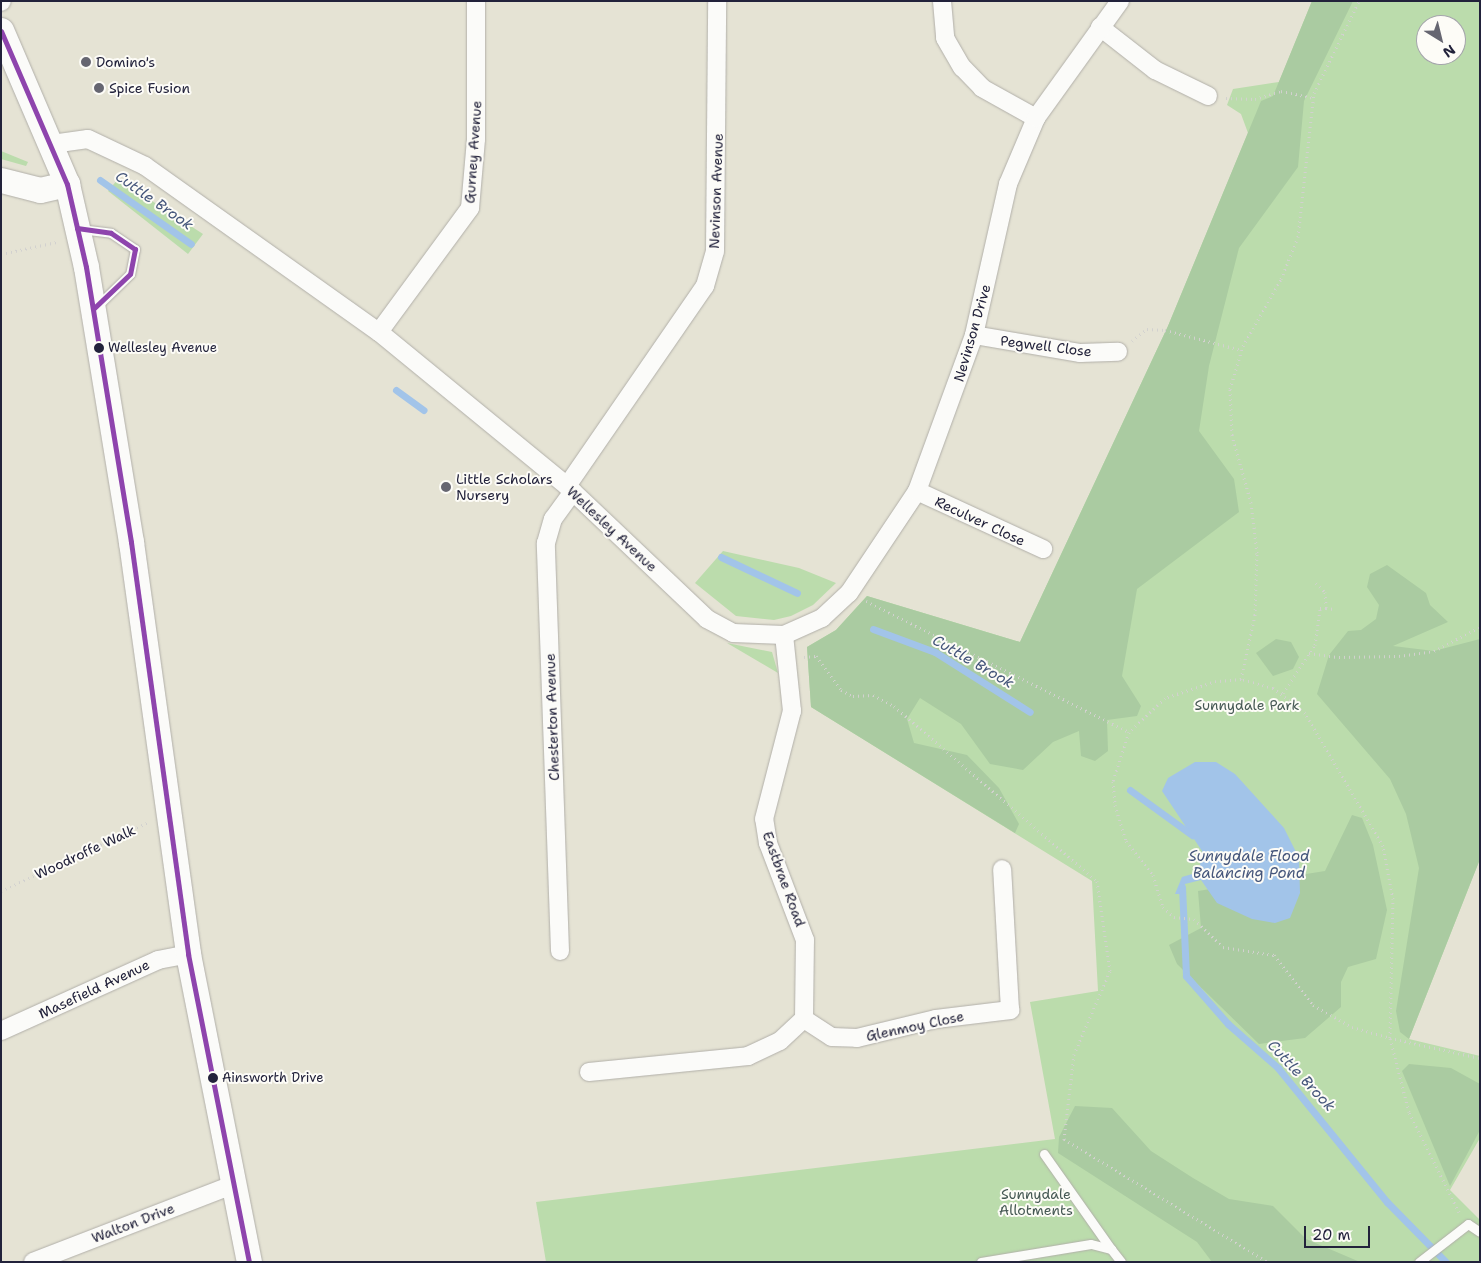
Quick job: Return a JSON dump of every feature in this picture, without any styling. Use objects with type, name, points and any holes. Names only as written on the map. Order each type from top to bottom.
[{"type":"street","name":"Gurney Avenue","points":[[379,332],[470,208],[476,139],[476,1]]},
{"type":"street","name":"Nevinson Avenue","points":[[570,488],[705,286],[715,251],[717,1]]},
{"type":"street","points":[[942,1],[945,38],[962,67],[982,88],[1036,118]]},
{"type":"street","name":"Nevinson Drive","points":[[784,635],[822,618],[850,593],[918,491],[974,335],[1008,184],[1036,118],[1120,1]]},
{"type":"street","points":[[1100,27],[1154,70],[1208,96]]},
{"type":"street","points":[[1,30],[52,144],[67,184],[79,233],[94,308],[188,954],[250,1262]]},
{"type":"street","name":"Wellesley Avenue","points":[[52,144],[88,139],[131,157],[379,332],[570,488],[707,619],[733,633],[784,635]]},
{"type":"street","points":[[1,180],[40,190],[67,184]]},
{"type":"street","name":"Pegwell Close","points":[[974,335],[1080,353],[1118,352]]},
{"type":"street","name":"Chesterton Avenue","points":[[560,951],[546,543],[553,519],[570,488]]},
{"type":"street","name":"Reculver Close","points":[[918,491],[1043,549]]},
{"type":"street","name":"Eastbrae Road","points":[[784,635],[792,711],[764,819],[768,843],[805,940],[804,1019]]},
{"type":"street","name":"Glenmoy Close","points":[[804,1019],[832,1037],[857,1038],[936,1018],[1010,1010],[1002,869]]},
{"type":"street","name":"Masefield Avenue","points":[[1,1031],[158,960],[188,954]]},
{"type":"street","points":[[589,1072],[748,1056],[780,1041],[804,1019]]},
{"type":"street","name":"Walton Drive","points":[[33,1262],[233,1185]]},
{"type":"lane","points":[[79,233],[111,233],[135,249],[130,274],[94,308]]},
{"type":"lane","points":[[1044,1154],[1121,1262]]},
{"type":"lane","points":[[1422,1259],[1468,1224],[1480,1232]]},
{"type":"lane","points":[[982,1262],[1091,1244],[1111,1249]]},
{"type":"path","points":[[1241,679],[1255,615],[1257,553],[1251,504],[1230,417],[1230,389],[1241,350],[1281,279],[1298,237],[1314,98],[1324,68],[1359,1]]},
{"type":"path","points":[[1208,96],[1246,100],[1281,91],[1314,98]]},
{"type":"path","points":[[1,254],[79,233]]},
{"type":"path","points":[[1118,352],[1147,329],[1241,350]]},
{"type":"path","points":[[1316,583],[1325,592],[1326,608]]},
{"type":"path","points":[[850,593],[1129,732]]},
{"type":"path","points":[[1283,694],[1310,653],[1318,634],[1320,608],[1334,609]]},
{"type":"path","points":[[1310,653],[1339,658],[1399,656],[1434,650],[1480,627]]},
{"type":"path","points":[[1468,1224],[1442,1183],[1409,1112],[1390,1038],[1393,899],[1383,846],[1306,713],[1283,694],[1241,679],[1194,686],[1165,698],[1129,732],[1113,781],[1119,825],[1153,875],[1163,907],[1174,917],[1194,919],[1223,948],[1274,955],[1313,1005],[1352,1027],[1390,1038],[1480,1058]]},
{"type":"path","name":"Woodroffe Walk","points":[[1,891],[168,814]]},
{"type":"path","points":[[1063,1130],[1064,1139],[1268,1262]]},
{"type":"green space","name":"Sunnydale Park","points":[[1312,1],[1480,1],[1480,859],[1409,1039],[1480,1056],[1480,1138],[1450,1190],[1480,1220],[1480,1262],[546,1262],[536,1202],[1055,1139],[1030,1002],[1098,991],[1092,881],[811,707],[807,647],[836,630],[867,596],[1020,642],[1168,326],[1248,133],[1241,114],[1227,105],[1233,89],[1279,82]]},
{"type":"green space","points":[[1312,1],[1353,1],[1304,101],[1298,167],[1239,248],[1209,366],[1199,431],[1234,479],[1239,512],[1137,589],[1122,676],[1141,706],[1137,716],[1107,720],[1108,751],[1095,761],[1081,756],[1079,731],[1053,742],[1023,770],[990,764],[961,724],[920,698],[907,719],[914,743],[967,755],[999,788],[1019,824],[1015,833],[811,707],[807,647],[836,630],[867,596],[1020,642],[1168,326],[1261,101],[1273,96]]},
{"type":"green space","points":[[1,151],[28,162],[26,166],[1,159]]},
{"type":"green space","points":[[118,179],[203,234],[188,254],[108,191]]},
{"type":"green space","points":[[723,551],[799,568],[836,583],[813,605],[791,616],[774,620],[736,616],[695,583]]},
{"type":"green space","points":[[1387,565],[1426,593],[1430,605],[1448,622],[1393,646],[1434,651],[1480,639],[1480,859],[1409,1039],[1400,1032],[1396,1011],[1419,868],[1406,814],[1390,779],[1317,694],[1329,655],[1348,631],[1361,630],[1376,619],[1379,605],[1367,587],[1370,574]]},
{"type":"green space","points":[[1276,639],[1291,642],[1299,657],[1293,669],[1273,676],[1256,653]]},
{"type":"green space","points":[[727,643],[772,652],[778,673]]},
{"type":"green space","points":[[1352,815],[1362,818],[1373,845],[1387,910],[1376,959],[1348,967],[1341,982],[1341,1007],[1305,1038],[1259,1044],[1177,964],[1169,945],[1201,928],[1198,891],[1325,871]]},
{"type":"green space","points":[[1409,1064],[1451,1068],[1480,1084],[1480,1130],[1450,1186],[1402,1071]]},
{"type":"green space","points":[[1075,1106],[1112,1108],[1151,1151],[1193,1178],[1229,1199],[1273,1206],[1306,1239],[1360,1262],[1212,1262],[1197,1242],[1058,1153],[1059,1137]]},
{"type":"water","name":"Sunnydale Flood Balancing Pond","points":[[1195,762],[1216,762],[1235,774],[1284,828],[1299,858],[1300,893],[1290,918],[1275,923],[1252,919],[1217,903],[1201,880],[1185,884],[1184,894],[1175,894],[1182,877],[1199,872],[1202,851],[1162,791],[1168,778]]},
{"type":"waterway","name":"Cuttle Brook","points":[[100,180],[191,244]]},
{"type":"waterway","name":"Cuttle Brook","points":[[396,390],[424,410]]},
{"type":"waterway","name":"Cuttle Brook","points":[[721,557],[797,593]]},
{"type":"waterway","name":"Cuttle Brook","points":[[873,629],[935,652],[1030,712]]},
{"type":"waterway","name":"Cuttle Brook","points":[[1130,790],[1192,835]]},
{"type":"waterway","name":"Cuttle Brook","points":[[1182,887],[1186,976],[1228,1024],[1278,1068],[1387,1202],[1446,1262]]},
{"type":"transit line","points":[[1,31],[67,184],[86,267],[131,542],[188,954],[249,1262]]},
{"type":"transit line","points":[[77,228],[111,233],[135,249],[130,274],[94,308]]},
{"type":"place","name":"Domino's","points":[[86,62]]},
{"type":"place","name":"Spice Fusion","points":[[99,88]]},
{"type":"place","name":"Wellesley Avenue","points":[[99,348]]},
{"type":"place","name":"Little Scholars Nursery","points":[[446,487]]},
{"type":"place","name":"Ainsworth Drive","points":[[213,1078]]},
{"type":"park label","name":"Sunnydale Allotments","points":[[1036,1202]]}]
